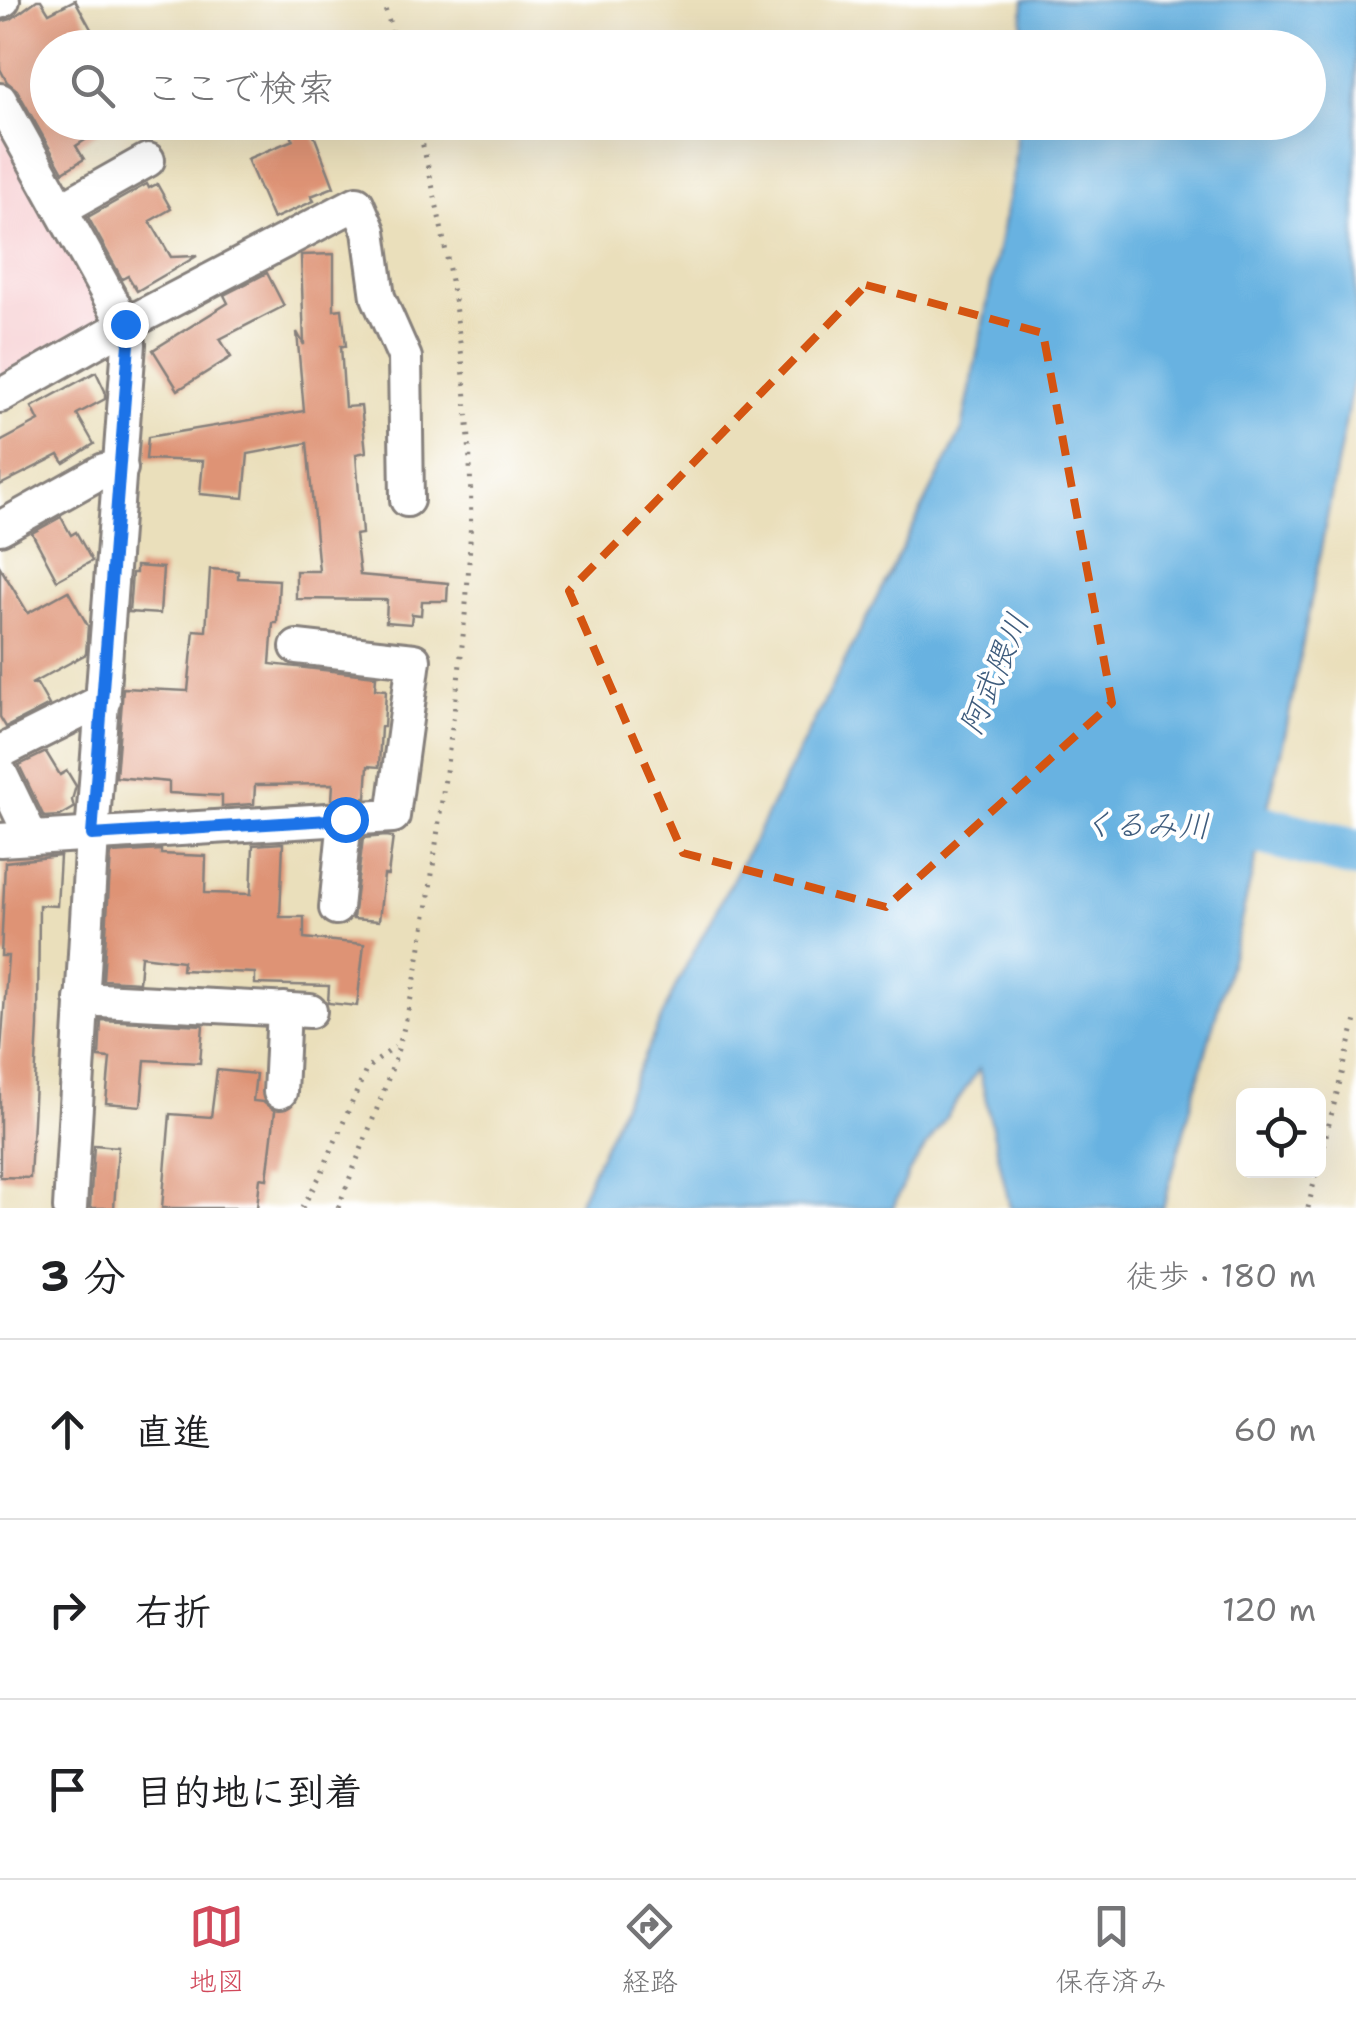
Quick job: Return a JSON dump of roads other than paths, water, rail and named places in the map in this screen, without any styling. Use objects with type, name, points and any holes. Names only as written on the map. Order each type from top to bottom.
[{"type":"street","points":[[0,100],[125,324],[129,344],[92,835],[70,1208]]},
{"type":"street","points":[[61,209],[148,160]]},
{"type":"street","points":[[0,396],[125,324],[356,203],[369,231],[378,297],[405,358],[406,500]]},
{"type":"street","points":[[0,528],[104,470],[121,468]]},
{"type":"street","points":[[0,772],[16,839],[393,816],[414,660],[298,647]]},
{"type":"street","points":[[0,752],[104,700]]},
{"type":"street","points":[[336,908],[345,819]]},
{"type":"street","points":[[81,999],[297,1010],[280,1092]]},
{"type":"water","name":"阿武隈川","points":[[1024,0],[1356,0],[1356,367],[1286,730],[1237,938],[1163,1208],[1010,1208],[979,1069],[910,1170],[893,1208],[576,1208],[678,981],[962,430],[1014,169],[1016,140],[1326,140],[1326,30],[1022,30]]},
{"type":"waterway","name":"くるみ川","points":[[1194,826],[1251,827],[1356,854]]}]
